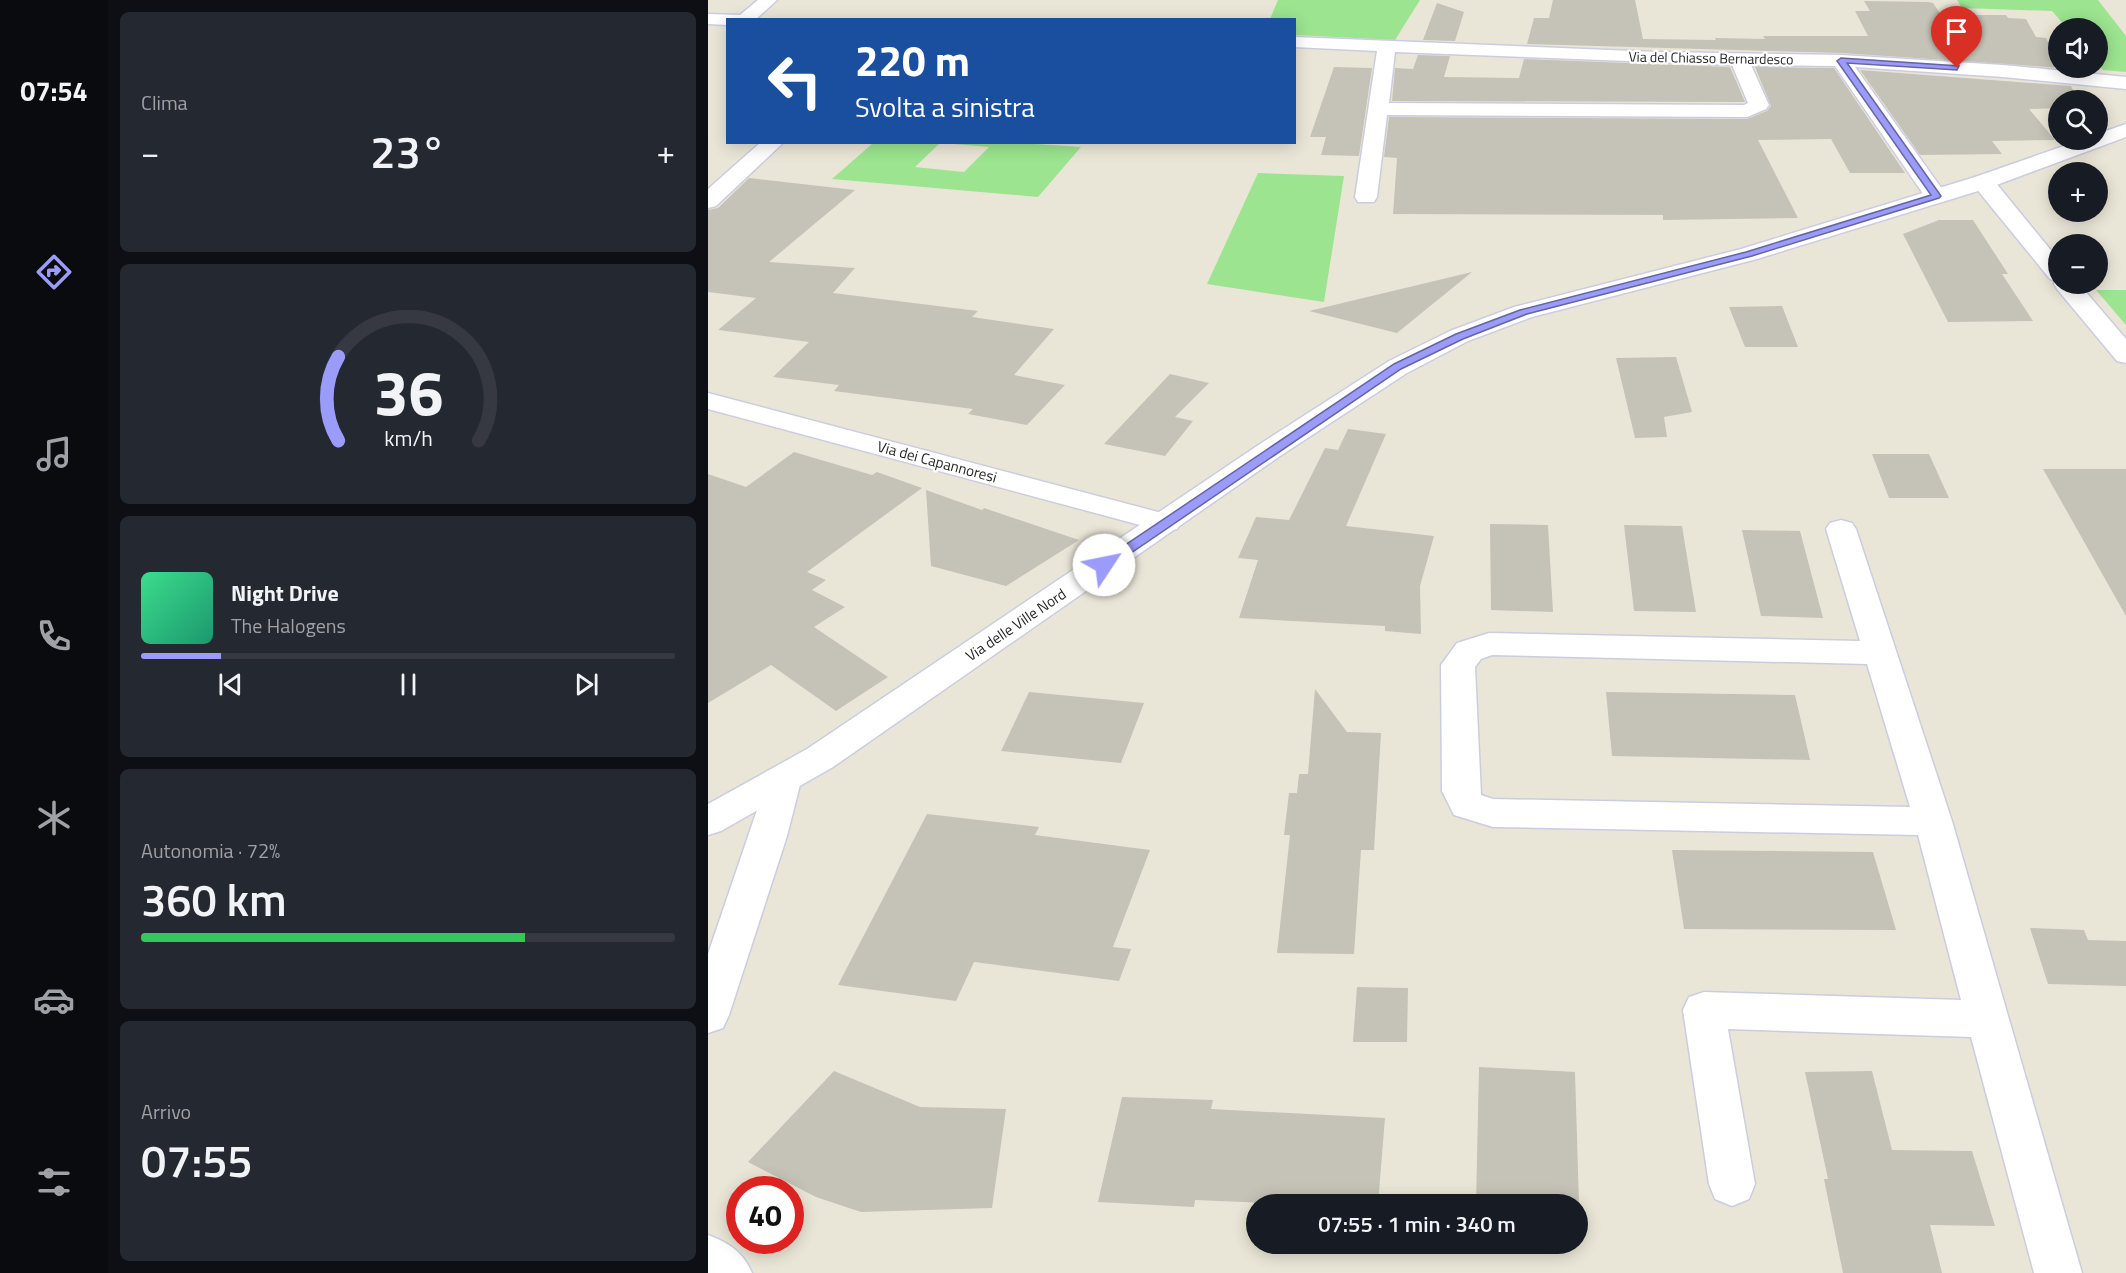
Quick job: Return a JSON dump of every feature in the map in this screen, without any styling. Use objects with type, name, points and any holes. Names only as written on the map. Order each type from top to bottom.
[{"type":"street","points":[[747,18],[768,0]]},
{"type":"street","points":[[708,19],[726,19]]},
{"type":"street","name":"Via del Chiasso Bernardesco","points":[[1296,42],[1841,61],[2003,70],[2126,83]]},
{"type":"street","points":[[1366,197],[1387,46]]},
{"type":"street","points":[[1379,109],[1747,111],[1759,105],[1739,59]]},
{"type":"street","points":[[1841,61],[1936,196]]},
{"type":"street","name":"Via delle Ville Nord","points":[[708,821],[783,781],[830,752],[1398,367],[1459,336],[1523,312],[1749,254],[1983,182],[2126,130]]},
{"type":"street","points":[[708,201],[772,144]]},
{"type":"street","points":[[1983,182],[2048,262]]},
{"type":"street","points":[[2074,294],[2126,355]]},
{"type":"street","name":"Via dei Capannoresi","points":[[708,401],[1166,523]]},
{"type":"street","points":[[1841,529],[1933,821],[2058,1273]]},
{"type":"street","points":[[1880,653],[1489,644],[1469,651],[1458,665],[1460,791],[1467,805],[1493,813],[1933,821]]},
{"type":"street","points":[[708,1015],[768,837],[783,781]]},
{"type":"street","points":[[1732,1184],[1704,1010],[1987,1019]]},
{"type":"street","points":[[708,1258],[728,1273]]},
{"type":"green space","points":[[1278,0],[1420,0],[1395,40],[1296,35],[1296,18],[1270,18]]},
{"type":"green space","points":[[1957,0],[2098,0],[2126,36],[2126,72],[2108,70],[2108,18],[2058,18],[2052,11],[1962,8]]},
{"type":"green space","points":[[872,144],[939,144],[915,167],[964,172],[989,147],[954,144],[1035,144],[1081,147],[1038,197],[832,179]]},
{"type":"green space","points":[[1258,173],[1344,176],[1324,302],[1207,284]]},
{"type":"green space","points":[[2108,290],[2126,290],[2126,325],[2099,294],[2108,294]]},
{"type":"building","points":[[1553,0],[1635,0],[1643,39],[1716,40],[1715,38],[1765,39],[1763,36],[1868,36],[1855,11],[1870,11],[1864,1],[1928,2],[1933,3],[1941,15],[2006,15],[2008,18],[2026,19],[2036,37],[2046,38],[2048,42],[2048,67],[1841,53],[1527,44],[1534,18],[1549,18]]},
{"type":"building","points":[[1437,3],[1464,12],[1455,41],[1423,40]]},
{"type":"building","points":[[1418,55],[1450,56],[1444,77],[1519,78],[1524,59],[1730,67],[1745,102],[1392,101],[1395,68],[1413,69]]},
{"type":"building","points":[[1334,67],[1372,68],[1359,156],[1321,155],[1326,137],[1310,137]]},
{"type":"building","points":[[1755,67],[1834,68],[1905,173],[1850,173],[1831,139],[1758,140],[1798,218],[1663,220],[1663,215],[1393,214],[1397,158],[1384,157],[1389,117],[1747,119],[1767,111],[1771,106]]},
{"type":"building","points":[[1860,70],[2071,86],[2073,90],[2048,90],[2048,108],[2029,109],[2048,132],[2048,140],[1992,141],[2002,154],[1920,155]]},
{"type":"building","points":[[749,178],[855,190],[769,262],[855,268],[833,293],[978,311],[972,317],[1054,329],[1014,375],[1065,385],[1027,425],[968,414],[973,409],[834,391],[839,385],[773,377],[809,342],[718,330],[756,298],[708,292],[708,210],[718,208]]},
{"type":"building","points":[[1939,220],[1973,220],[2008,274],[2002,274],[2033,321],[1948,322],[1903,234]]},
{"type":"building","points":[[1472,272],[1397,333],[1309,311]]},
{"type":"building","points":[[1782,306],[1798,347],[1745,347],[1729,307]]},
{"type":"building","points":[[1676,357],[1692,412],[1664,417],[1667,437],[1635,438],[1616,358]]},
{"type":"building","points":[[1170,374],[1209,383],[1175,417],[1193,421],[1165,456],[1104,444]]},
{"type":"building","points":[[1348,429],[1386,434],[1346,526],[1434,536],[1420,586],[1421,634],[1385,631],[1385,626],[1239,618],[1258,560],[1238,558],[1256,517],[1289,520],[1325,448],[1338,450]]},
{"type":"building","points":[[794,452],[872,475],[877,472],[922,488],[807,572],[826,580],[812,590],[845,607],[814,627],[888,677],[836,711],[771,665],[708,703],[708,474],[746,487]]},
{"type":"building","points":[[1872,454],[1929,454],[1949,498],[1889,498]]},
{"type":"building","points":[[2043,469],[2126,469],[2126,616]]},
{"type":"building","points":[[926,490],[1079,540],[1006,586],[931,566]]},
{"type":"building","points":[[1490,524],[1548,525],[1553,612],[1491,610]]},
{"type":"building","points":[[1624,525],[1682,526],[1696,612],[1634,611]]},
{"type":"building","points":[[1742,530],[1800,531],[1823,618],[1761,616]]},
{"type":"building","points":[[1315,689],[1347,732],[1381,733],[1374,850],[1361,850],[1354,954],[1277,953],[1290,835],[1284,835],[1289,793],[1297,793],[1299,774],[1308,774]]},
{"type":"building","points":[[1029,692],[1144,703],[1121,763],[1001,751]]},
{"type":"building","points":[[1606,692],[1795,695],[1810,760],[1612,756]]},
{"type":"building","points":[[927,814],[1039,827],[1035,835],[1150,850],[1113,947],[1131,949],[1119,981],[974,962],[956,1001],[838,985]]},
{"type":"building","points":[[1672,850],[1873,852],[1896,930],[1684,929]]},
{"type":"building","points":[[2030,928],[2084,930],[2088,940],[2126,941],[2126,986],[2048,984]]},
{"type":"building","points":[[1357,987],[1408,988],[1407,1042],[1353,1042]]},
{"type":"building","points":[[1479,1067],[1575,1072],[1579,1194],[1476,1194]]},
{"type":"building","points":[[834,1071],[920,1107],[1006,1109],[992,1208],[861,1212],[804,1191],[804,1176],[775,1176],[748,1162]]},
{"type":"building","points":[[1872,1071],[1892,1150],[1972,1151],[1995,1226],[1930,1225],[1942,1273],[1843,1273],[1824,1179],[1828,1179],[1805,1072]]},
{"type":"building","points":[[1122,1097],[1213,1100],[1211,1109],[1385,1118],[1379,1194],[1246,1194],[1246,1202],[1195,1200],[1194,1207],[1098,1202]]},
{"type":"route","points":[[1104,565],[1270,450],[1398,367],[1459,336],[1523,312],[1749,254],[1936,196],[1841,61],[1957,68]]}]
